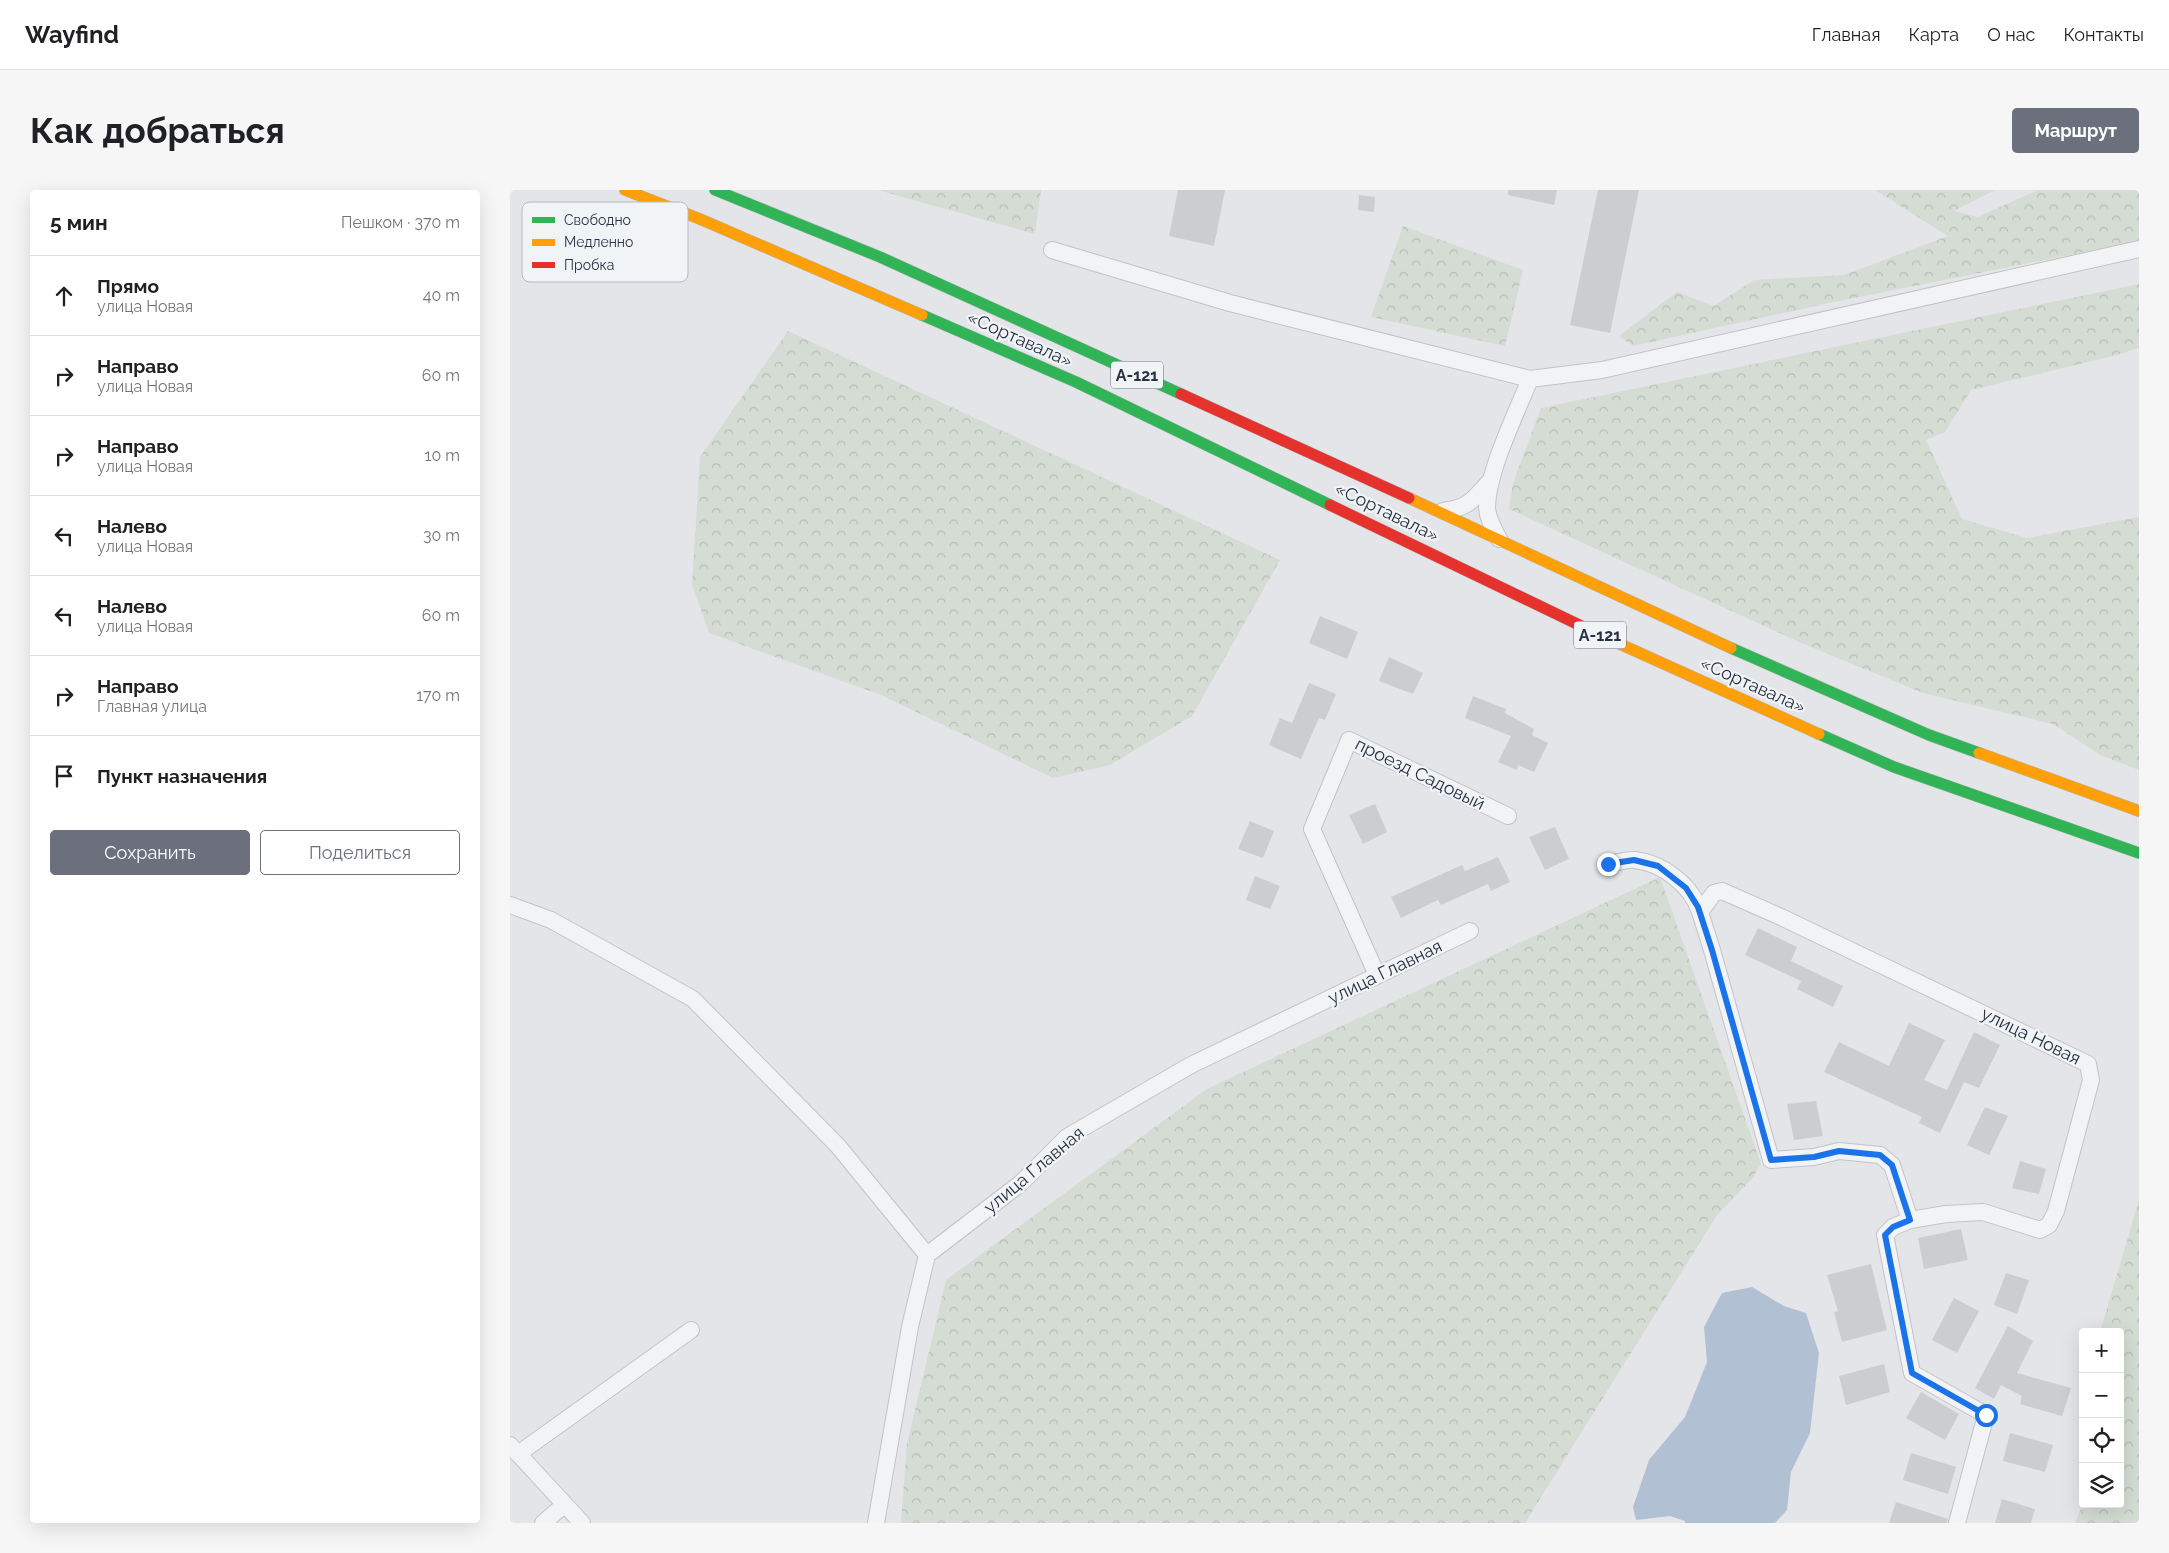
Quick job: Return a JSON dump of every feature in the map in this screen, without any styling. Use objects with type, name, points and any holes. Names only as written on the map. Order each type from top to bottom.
[{"type":"highway","name":"«Сортавала»","points":[[625,190],[657,202]]},
{"type":"highway","name":"«Сортавала»","points":[[715,190],[880,257],[1438,511],[1697,633],[1928,735],[2139,811]]},
{"type":"highway","name":"«Сортавала»","points":[[688,214],[1076,382],[1634,651],[1894,767],[2139,853]]},
{"type":"street","points":[[1052,250],[1230,303],[1530,379],[1602,370],[2139,249]]},
{"type":"street","points":[[1500,540],[1489,519],[1487,508],[1490,480],[1530,379]]},
{"type":"street","points":[[1438,511],[1460,509],[1472,502],[1490,480]]},
{"type":"street","name":"проезд Садовый","points":[[1377,976],[1312,830],[1348,740],[1508,816]]},
{"type":"street","points":[[1608,864],[1634,860],[1658,866],[1686,888],[1700,912],[1771,1160],[1814,1157],[1839,1151],[1880,1155],[1892,1165],[1910,1220]]},
{"type":"street","name":"улица Новая","points":[[1700,912],[1714,893],[1722,891],[2088,1064],[2091,1080],[2056,1211],[2049,1225],[2040,1230],[1983,1212],[1946,1214],[1910,1220],[1893,1227],[1885,1235],[1912,1373],[1986,1415],[1957,1523]]},
{"type":"street","points":[[510,905],[551,920],[693,1000],[838,1146],[927,1255],[910,1327],[876,1523]]},
{"type":"street","name":"улица Главная","points":[[927,1255],[1022,1184],[1068,1137],[1191,1064],[1470,931]]},
{"type":"street","points":[[582,1523],[514,1450],[691,1330]]},
{"type":"street","points":[[543,1523],[564,1505]]},
{"type":"green space","points":[[878,190],[1041,190],[1035,234]]},
{"type":"green space","points":[[1875,190],[1995,190],[1954,211],[1978,217],[2038,190],[2139,190],[2139,241],[1829,303],[1633,346],[1619,336],[1677,292],[1714,306],[1754,280],[1844,275],[1948,236]]},
{"type":"green space","points":[[1403,226],[1523,270],[1505,346],[1371,317]]},
{"type":"green space","points":[[2139,284],[2139,348],[1971,390],[1945,432],[1926,440],[1962,519],[2027,538],[2139,517],[2139,770],[2100,755],[2053,724],[1923,693],[1799,642],[1509,509],[1513,483],[1541,408]]},
{"type":"green space","points":[[788,331],[1280,560],[1192,716],[1110,765],[1053,778],[881,695],[709,633],[692,584],[700,457]]},
{"type":"green space","points":[[1660,877],[1761,1164],[1751,1180],[1717,1215],[1525,1523],[901,1523],[907,1444],[946,1280],[1207,1089]]},
{"type":"green space","points":[[2139,1200],[2139,1523],[2075,1523],[2081,1508],[2124,1508],[2124,1328],[2101,1328]]},
{"type":"water","points":[[1752,1287],[1784,1306],[1806,1313],[1819,1353],[1810,1433],[1791,1472],[1787,1510],[1775,1523],[1685,1523],[1685,1521],[1670,1516],[1636,1520],[1633,1507],[1649,1460],[1685,1417],[1707,1362],[1704,1327],[1722,1293]]},
{"type":"building","points":[[1178,190],[1225,190],[1214,246],[1169,236]]},
{"type":"building","points":[[1508,190],[1557,190],[1554,205],[1508,195]]},
{"type":"building","points":[[1598,190],[1639,190],[1610,333],[1570,325]]},
{"type":"building","points":[[1359,195],[1375,197],[1374,212],[1358,210]]},
{"type":"building","points":[[1320,616],[1358,632],[1347,659],[1309,643]]},
{"type":"building","points":[[1389,657],[1423,673],[1413,694],[1379,681]]},
{"type":"building","points":[[1309,683],[1336,694],[1325,720],[1319,718],[1301,759],[1269,745],[1280,718],[1292,723]]},
{"type":"building","points":[[1473,696],[1506,709],[1505,713],[1534,729],[1532,735],[1548,743],[1534,772],[1518,765],[1517,770],[1498,762],[1511,736],[1465,718]]},
{"type":"building","points":[[1375,804],[1387,832],[1363,844],[1349,815]]},
{"type":"building","points":[[1250,821],[1274,831],[1263,858],[1238,849]]},
{"type":"building","points":[[1555,827],[1569,859],[1545,870],[1529,837]]},
{"type":"building","points":[[1498,857],[1510,882],[1491,891],[1488,884],[1441,905],[1438,900],[1401,918],[1391,897],[1462,865],[1465,871]]},
{"type":"building","points":[[1255,876],[1280,886],[1270,909],[1246,900]]},
{"type":"building","points":[[1758,928],[1797,947],[1791,961],[1843,986],[1833,1007],[1797,989],[1801,981],[1745,955]]},
{"type":"building","points":[[1909,1023],[1945,1040],[1924,1080],[1947,1090],[1974,1032],[2000,1045],[1979,1088],[1964,1082],[1940,1133],[1919,1123],[1922,1117],[1824,1072],[1839,1042],[1889,1066]]},
{"type":"building","points":[[1816,1101],[1823,1136],[1794,1140],[1787,1104]]},
{"type":"building","points":[[1985,1107],[2008,1116],[1989,1155],[1967,1145]]},
{"type":"building","points":[[2020,1161],[2046,1169],[2039,1194],[2012,1188]]},
{"type":"building","points":[[1961,1229],[1968,1260],[1924,1269],[1918,1238]]},
{"type":"building","points":[[1871,1264],[1887,1330],[1842,1342],[1834,1312],[1838,1311],[1827,1275]]},
{"type":"building","points":[[2006,1273],[2029,1280],[2017,1314],[1994,1305]]},
{"type":"building","points":[[1954,1298],[1979,1311],[1957,1353],[1932,1340]]},
{"type":"building","points":[[2008,1326],[2033,1341],[2017,1373],[2071,1388],[2062,1416],[2020,1404],[2022,1396],[2001,1385],[1994,1399],[1975,1388]]},
{"type":"building","points":[[1884,1364],[1890,1392],[1846,1405],[1839,1376]]},
{"type":"building","points":[[1921,1392],[1959,1414],[1945,1440],[1906,1418]]},
{"type":"building","points":[[2010,1433],[2053,1445],[2045,1472],[2003,1461]]},
{"type":"building","points":[[1911,1453],[1956,1467],[1948,1494],[1903,1480]]},
{"type":"building","points":[[2002,1499],[2035,1509],[2031,1523],[1995,1523]]},
{"type":"building","points":[[1896,1502],[1948,1519],[1947,1523],[1889,1523]]},
{"type":"traffic: fast","points":[[715,190],[880,257],[1181,394]]},
{"type":"traffic: fast","points":[[922,315],[1076,382],[1330,505]]},
{"type":"traffic: fast","points":[[1731,648],[1929,735],[1979,753]]},
{"type":"traffic: fast","points":[[1819,734],[1894,767],[2139,853]]},
{"type":"traffic: slow","points":[[625,190],[656,202]]},
{"type":"traffic: slow","points":[[688,214],[922,315]]},
{"type":"traffic: slow","points":[[1409,498],[1731,648]]},
{"type":"traffic: slow","points":[[1600,635],[1819,734]]},
{"type":"traffic: slow","points":[[1979,753],[2139,811]]},
{"type":"traffic: jam","points":[[1181,394],[1409,498]]},
{"type":"traffic: jam","points":[[1330,505],[1600,635]]},
{"type":"route","points":[[1608,864],[1634,860],[1658,866],[1686,888],[1698,907],[1712,950],[1771,1160],[1814,1157],[1839,1151],[1880,1155],[1892,1165],[1907,1206],[1910,1220],[1893,1227],[1885,1235],[1912,1373],[1986,1415]]}]
